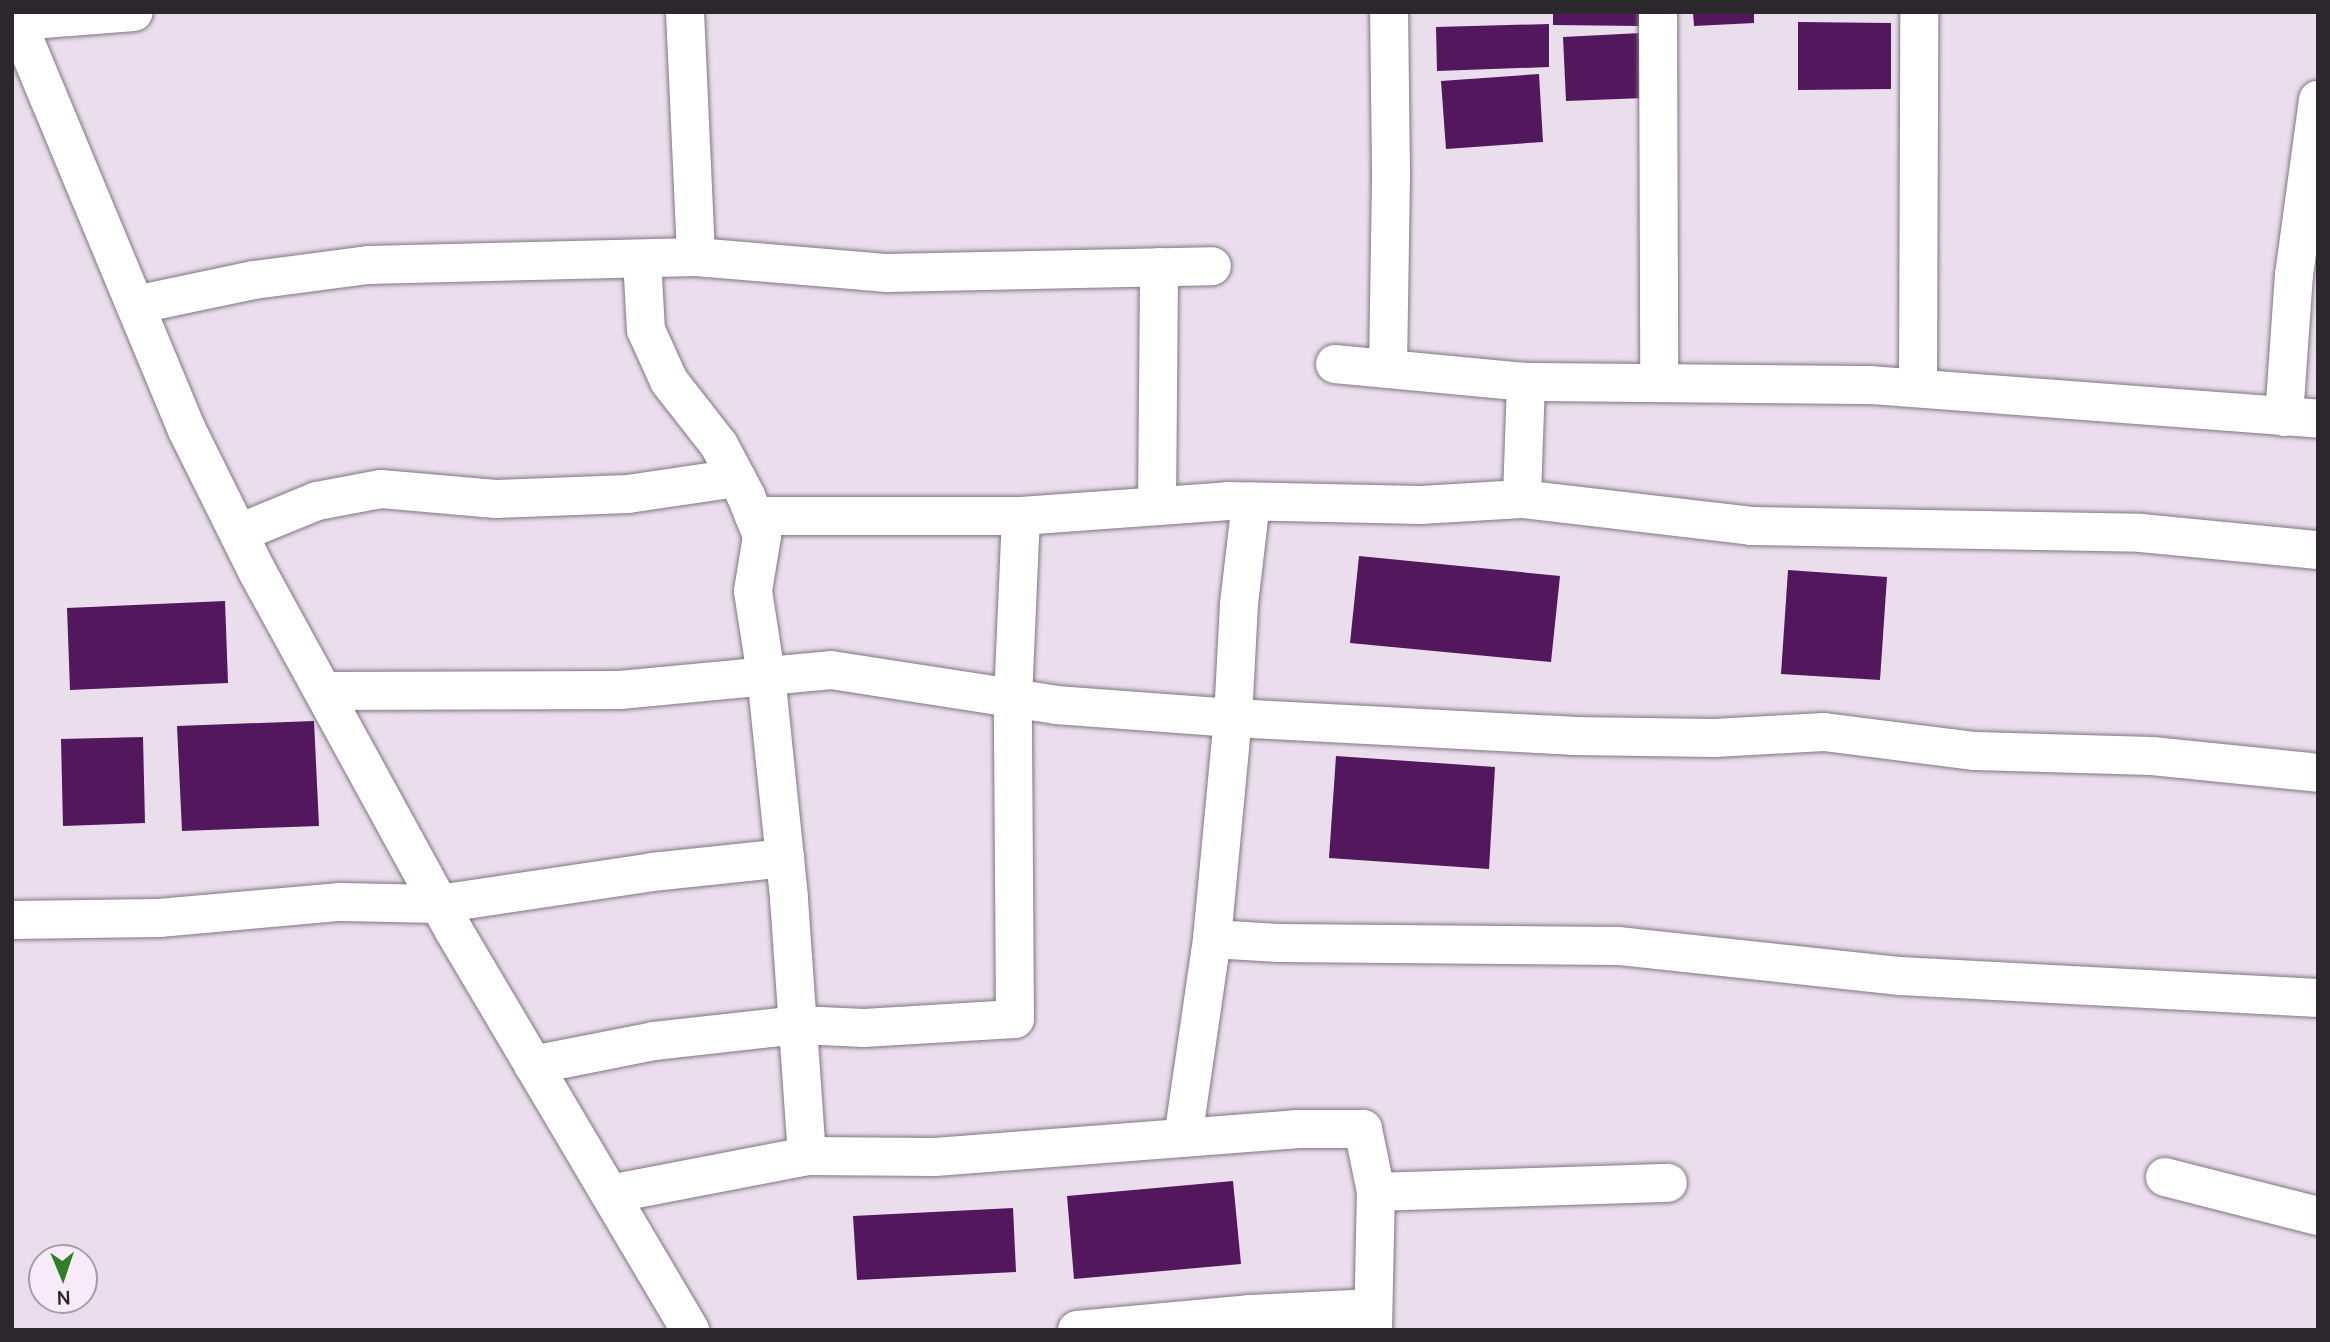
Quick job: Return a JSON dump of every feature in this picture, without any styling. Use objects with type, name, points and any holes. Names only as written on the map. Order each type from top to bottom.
[{"type":"street","points":[[134,12],[15,16],[187,430],[239,533],[325,691],[384,807],[688,1329]]},
{"type":"street","points":[[685,12],[696,257]]},
{"type":"street","points":[[1388,369],[1391,171],[1389,12]]},
{"type":"street","points":[[1658,12],[1659,383]]},
{"type":"street","points":[[1918,388],[1919,12]]},
{"type":"street","points":[[1335,364],[1526,382],[1918,388],[2301,418],[2294,275],[2318,100]]},
{"type":"street","points":[[135,305],[254,280],[368,265],[696,257],[887,273],[1212,266]]},
{"type":"street","points":[[642,259],[646,330],[669,381],[719,445],[737,478],[762,536],[753,591],[766,675],[785,858],[807,1156]]},
{"type":"street","points":[[1157,506],[1159,267]]},
{"type":"street","points":[[1522,499],[1526,382]]},
{"type":"street","points":[[239,533],[317,501],[381,489],[509,498],[628,494],[737,478]]},
{"type":"street","points":[[754,516],[1021,516],[1251,502],[1421,505],[1522,499],[1751,526],[2141,533],[2318,550]]},
{"type":"street","points":[[1183,1138],[1212,939],[1233,718],[1239,604],[1251,502]]},
{"type":"street","points":[[533,1065],[654,1041],[799,1025],[864,1028],[1015,1019],[1013,699],[1021,516]]},
{"type":"street","points":[[325,691],[620,690],[831,670],[1013,699],[1233,718],[1586,736],[1714,738],[1824,732],[1975,751],[2152,756],[2318,773]]},
{"type":"street","points":[[12,920],[159,918],[340,902],[439,904],[652,872],[785,858]]},
{"type":"street","points":[[1212,939],[1279,943],[1618,946],[1900,976],[2318,998]]},
{"type":"street","points":[[610,1194],[807,1156],[935,1157],[1296,1129],[1363,1129],[1377,1192],[1373,1319],[1251,1314],[1077,1330]]},
{"type":"street","points":[[2165,1177],[2318,1216]]},
{"type":"street","points":[[1377,1192],[1668,1183]]},
{"type":"building","points":[[1553,12],[1642,12],[1642,26],[1553,25]]},
{"type":"building","points":[[1693,12],[1754,12],[1754,23],[1694,26]]},
{"type":"building","points":[[1798,22],[1891,23],[1891,89],[1798,90]]},
{"type":"building","points":[[1549,24],[1549,67],[1437,71],[1436,27]]},
{"type":"building","points":[[1641,33],[1644,98],[1566,101],[1563,37]]},
{"type":"building","points":[[1539,74],[1543,142],[1446,149],[1441,81]]},
{"type":"building","points":[[1359,556],[1560,576],[1551,662],[1350,643]]},
{"type":"building","points":[[1788,570],[1887,577],[1880,680],[1781,674]]},
{"type":"building","points":[[225,601],[228,683],[70,690],[67,608]]},
{"type":"building","points":[[314,721],[319,826],[182,831],[177,726]]},
{"type":"building","points":[[143,737],[145,823],[63,826],[61,739]]},
{"type":"building","points":[[1336,756],[1495,767],[1489,869],[1329,858]]},
{"type":"building","points":[[1233,1181],[1241,1264],[1074,1279],[1067,1196]]},
{"type":"building","points":[[1013,1208],[1016,1272],[857,1280],[853,1216]]}]
